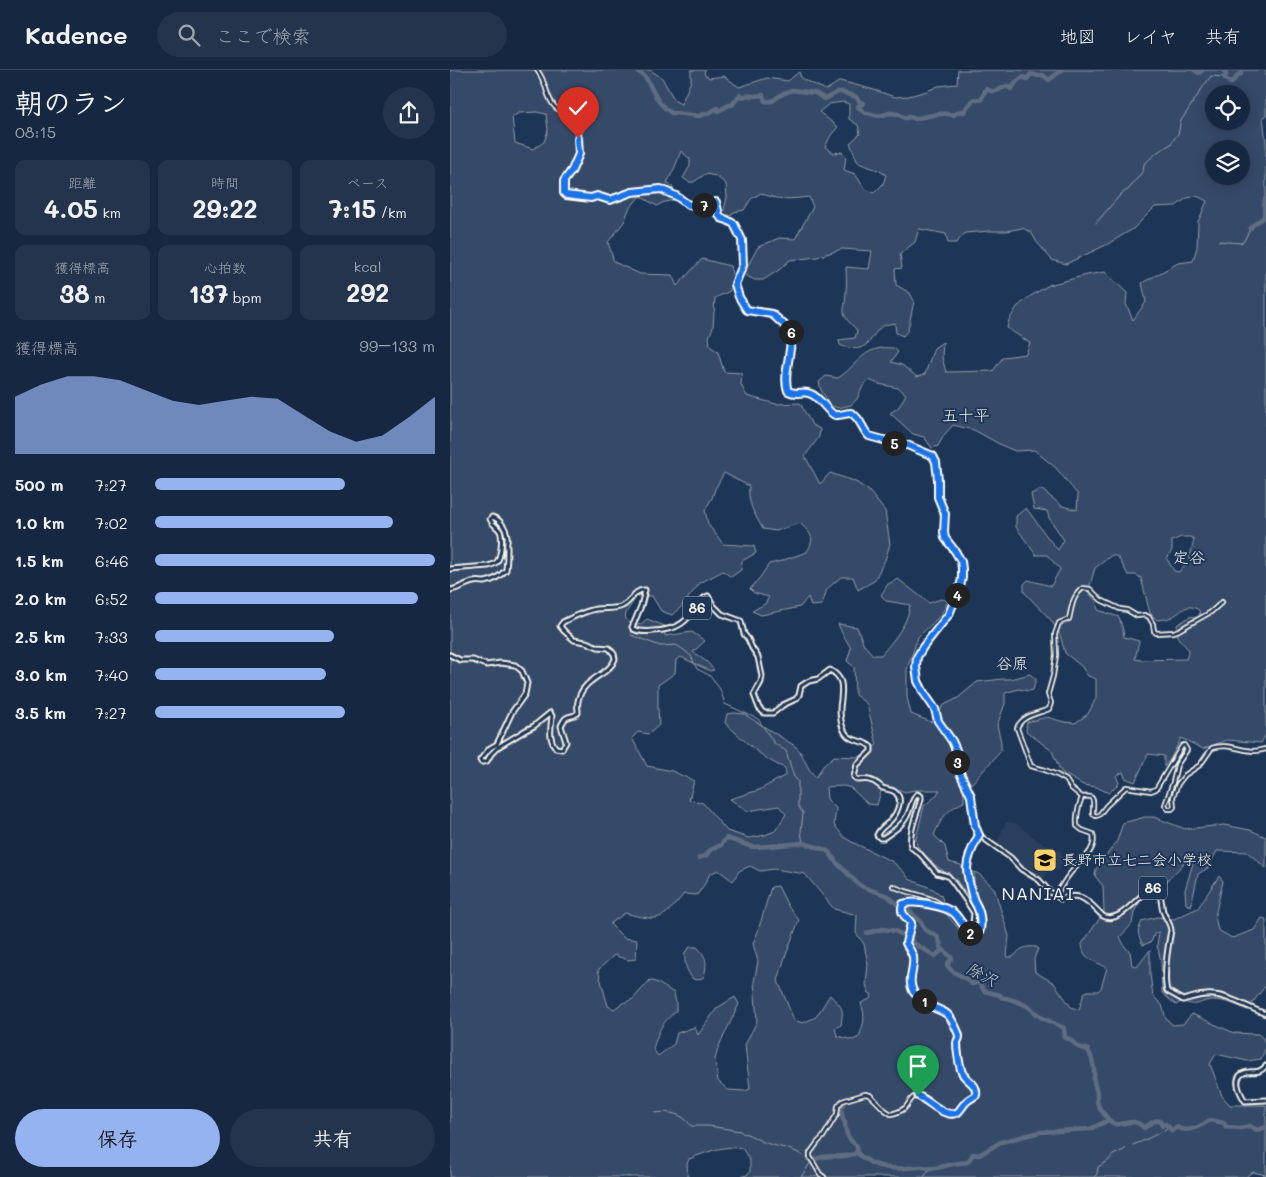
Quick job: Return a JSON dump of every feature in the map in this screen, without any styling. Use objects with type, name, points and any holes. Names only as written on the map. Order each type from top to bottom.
[{"type":"main road","points":[[537,70],[555,108],[581,114],[585,121],[578,135],[579,154],[572,170],[564,181],[564,193],[566,195],[591,198],[597,196],[610,200],[632,192],[661,189],[689,205],[700,206],[716,202],[721,218],[734,224],[742,240],[743,265],[735,284],[744,306],[749,311],[772,314],[791,331],[785,384],[788,391],[794,394],[810,393],[836,415],[851,413],[855,415],[869,436],[907,445],[933,456],[936,462],[938,497],[945,514],[945,538],[961,561],[962,578],[949,614],[923,647],[917,657],[916,667],[918,681],[935,709],[938,721],[956,750],[960,773],[971,796],[975,826],[979,835],[1011,858],[1022,869],[1039,880],[1050,892],[1056,895],[1069,875],[1088,856],[1094,842],[1093,834],[1077,826],[1076,819],[1082,797]]},
{"type":"main road","points":[[450,569],[494,564],[498,560],[502,536],[490,519],[496,518],[500,521],[507,534],[506,547],[508,557],[506,570],[488,582],[477,581],[450,590]]},
{"type":"main road","points":[[1222,602],[1212,612],[1179,630],[1156,633],[1149,617],[1137,616],[1127,610],[1109,604],[1101,600],[1090,588],[1083,588],[1073,600],[1069,619],[1059,623],[1056,630],[1056,655],[1048,694],[1051,703],[1049,709],[1028,716],[1019,723],[1017,728],[1030,766],[1057,775],[1066,780],[1071,788],[1082,797],[1087,796],[1093,799],[1093,814],[1096,816],[1126,787],[1156,790],[1182,746],[1187,750],[1177,765],[1165,805],[1168,809],[1174,807],[1173,797],[1178,784],[1185,775],[1200,765],[1212,748],[1223,746],[1251,750],[1266,749]]},
{"type":"main road","name":"86","points":[[450,655],[457,659],[473,660],[486,665],[501,663],[515,666],[522,671],[528,683],[525,694],[512,712],[497,744],[490,748],[480,760],[481,762],[487,760],[498,747],[534,726],[550,713],[552,716],[551,741],[556,748],[562,749],[566,742],[561,726],[564,719],[578,713],[578,701],[584,688],[593,679],[612,666],[616,659],[609,648],[572,640],[561,628],[562,622],[591,610],[622,607],[636,592],[645,590],[632,627],[633,629],[647,632],[670,630],[685,622],[704,598],[708,596],[722,614],[741,621],[744,634],[758,657],[762,676],[754,695],[759,708],[764,713],[773,713],[783,705],[796,699],[804,683],[818,679],[830,670],[836,675],[842,685],[840,702],[842,724],[847,735],[866,743],[871,747],[872,751],[857,765],[854,777],[858,780],[873,780],[882,788],[894,791],[899,799],[900,803],[894,816],[877,835],[882,838],[901,824],[908,815],[914,797],[917,794],[920,796],[921,799],[910,841],[911,847],[937,873],[948,876],[967,902],[974,913],[973,924],[969,932]]},
{"type":"main road","points":[[824,1177],[820,1174],[810,1157],[810,1153],[823,1137],[837,1114],[838,1106],[842,1101],[865,1094],[870,1095],[891,1114],[905,1108],[913,1098],[918,1096],[949,1114],[956,1113],[976,1095],[977,1090],[974,1085],[963,1076],[957,1043],[959,1037],[958,1030],[952,1019],[947,1013],[933,1008],[919,998],[911,986],[910,978],[913,958],[906,943],[911,923],[902,913],[901,908],[903,904],[912,902],[944,908],[954,912],[969,932],[978,934],[980,931],[979,910],[973,898],[967,870],[970,853],[979,835]]},
{"type":"main road","points":[[893,886],[903,891],[918,894],[941,904],[944,908]]},
{"type":"main road","name":"86","points":[[1056,895],[1061,899],[1076,896],[1082,897],[1103,916],[1111,918],[1117,916],[1130,906],[1146,890],[1156,889],[1161,897],[1163,911],[1170,923],[1171,930],[1165,985],[1167,991],[1183,1000],[1205,995],[1222,997],[1266,1014]]},
{"type":"main road","points":[[1266,1066],[1258,1072],[1245,1072],[1241,1075],[1238,1083],[1239,1092],[1245,1101],[1266,1100]]},
{"type":"shaded area","points":[[450,70],[650,70],[662,78],[675,101],[681,104],[691,81],[691,70],[705,70],[704,74],[709,78],[724,76],[739,87],[767,78],[788,81],[799,72],[802,79],[826,90],[840,81],[895,97],[909,96],[938,86],[957,84],[958,70],[1266,70],[1266,115],[1263,117],[1266,143],[1266,734],[1261,743],[1227,740],[1203,749],[1181,738],[1164,767],[1164,756],[1148,754],[1135,782],[1125,778],[1123,772],[1116,776],[1119,783],[1109,793],[1096,787],[1083,785],[1061,772],[1052,751],[1026,731],[1027,722],[1047,717],[1075,723],[1088,714],[1096,698],[1096,679],[1088,676],[1081,666],[1065,653],[1060,635],[1051,620],[1024,592],[1024,584],[1028,580],[1051,586],[1060,569],[1047,555],[1036,555],[1016,527],[1016,516],[1026,508],[1058,550],[1064,540],[1049,518],[1047,511],[1034,509],[1031,494],[1041,489],[1062,506],[1077,510],[1078,495],[1056,468],[1034,450],[1015,451],[974,430],[953,425],[944,435],[938,446],[932,448],[924,437],[913,434],[890,413],[899,407],[906,394],[898,388],[869,380],[851,405],[838,408],[830,405],[821,390],[819,382],[826,376],[838,378],[848,371],[861,357],[879,348],[894,348],[898,352],[891,362],[902,365],[917,377],[925,374],[934,348],[943,342],[942,358],[946,372],[993,371],[1003,357],[1026,354],[1030,343],[1007,328],[1009,320],[1017,307],[1049,285],[1087,275],[1105,272],[1127,293],[1126,304],[1133,320],[1146,302],[1142,283],[1178,263],[1193,261],[1197,247],[1198,222],[1207,201],[1197,196],[1187,198],[1176,206],[1155,207],[1133,229],[1106,245],[1066,264],[1052,260],[1031,232],[1022,228],[1007,231],[965,233],[956,243],[948,243],[946,234],[919,229],[915,242],[900,254],[902,268],[895,269],[896,285],[910,293],[914,301],[908,330],[903,336],[896,333],[895,323],[884,325],[867,344],[857,348],[840,345],[839,340],[855,338],[857,330],[847,320],[844,312],[846,267],[869,269],[872,251],[842,249],[817,257],[790,260],[763,280],[755,280],[746,276],[747,267],[758,247],[779,238],[795,239],[813,207],[809,197],[778,198],[761,193],[751,199],[744,210],[734,212],[731,216],[723,214],[727,197],[726,184],[716,176],[705,174],[694,182],[689,182],[683,178],[690,166],[690,159],[681,151],[667,183],[673,187],[673,200],[657,206],[640,196],[629,209],[624,222],[608,242],[614,262],[640,274],[672,275],[677,286],[702,259],[730,266],[733,277],[730,291],[715,298],[713,327],[709,337],[710,346],[718,352],[724,372],[742,373],[741,385],[747,396],[776,404],[800,403],[812,425],[820,429],[819,437],[805,456],[820,484],[830,473],[854,481],[868,490],[885,511],[890,544],[885,560],[874,581],[858,590],[853,577],[841,577],[827,589],[822,605],[811,606],[808,597],[800,607],[761,615],[752,611],[765,604],[769,597],[754,593],[750,589],[769,564],[807,552],[812,539],[800,523],[776,531],[763,529],[750,503],[749,486],[724,473],[705,510],[708,524],[723,544],[754,546],[756,553],[742,561],[741,570],[731,577],[723,571],[700,583],[672,615],[661,611],[652,596],[637,596],[625,617],[628,622],[641,624],[647,619],[665,626],[665,636],[692,632],[705,641],[693,652],[707,662],[714,670],[710,671],[681,657],[676,660],[675,673],[658,685],[659,725],[649,734],[638,732],[632,738],[647,766],[672,771],[694,781],[689,800],[703,803],[727,831],[749,838],[775,831],[786,814],[779,806],[747,811],[730,799],[759,790],[786,775],[785,768],[761,754],[725,723],[727,714],[744,714],[795,746],[816,777],[823,766],[834,756],[859,757],[877,745],[867,704],[855,695],[854,667],[847,661],[851,648],[838,624],[857,627],[864,645],[873,655],[881,655],[903,625],[910,605],[886,601],[881,595],[888,584],[898,579],[929,603],[941,599],[948,601],[941,615],[918,637],[907,669],[907,697],[911,714],[931,722],[944,705],[958,698],[977,682],[1011,679],[1030,674],[1036,679],[1033,690],[1019,689],[1005,693],[1005,704],[997,725],[1001,751],[964,792],[964,802],[945,815],[934,835],[945,846],[949,862],[961,865],[968,896],[955,878],[935,865],[917,846],[916,838],[924,806],[940,790],[905,792],[892,787],[881,791],[877,805],[868,804],[851,788],[844,786],[826,787],[827,799],[836,808],[834,825],[850,841],[893,862],[909,879],[933,889],[941,895],[948,916],[966,938],[975,941],[974,872],[979,874],[994,888],[1009,936],[1007,957],[1013,957],[1026,947],[1037,947],[1034,959],[1035,972],[1054,983],[1071,1007],[1079,1010],[1084,993],[1098,991],[1101,988],[1107,968],[1087,957],[1082,944],[1104,912],[1103,886],[1095,876],[1096,869],[1117,841],[1123,823],[1145,817],[1154,817],[1185,829],[1224,825],[1250,830],[1266,837],[1266,868],[1247,852],[1217,851],[1208,868],[1198,874],[1191,906],[1186,904],[1185,890],[1193,863],[1187,860],[1168,880],[1163,890],[1148,895],[1141,900],[1134,912],[1132,924],[1120,937],[1130,952],[1132,965],[1137,967],[1150,950],[1150,974],[1153,996],[1162,1005],[1166,1019],[1173,1025],[1183,1024],[1192,1014],[1234,1033],[1258,1034],[1263,1038],[1266,1047],[1261,1059],[1247,1061],[1216,1054],[1210,1064],[1222,1096],[1230,1105],[1266,1105],[1266,1175],[1253,1172],[1247,1177],[739,1177],[747,1175],[750,1171],[750,1161],[742,1148],[728,1147],[689,1159],[687,1164],[688,1177],[450,1177]],"holes":[[[843,102],[849,104],[849,119],[858,125],[860,134],[850,143],[857,161],[886,175],[883,184],[874,193],[865,189],[855,174],[844,170],[846,157],[842,152],[834,153],[825,147],[831,135],[838,127],[819,112],[829,104]],[[537,112],[546,114],[548,130],[544,142],[533,149],[515,143],[512,117],[519,113]],[[1181,537],[1194,539],[1189,561],[1179,572],[1174,571],[1167,559],[1172,550],[1172,541]],[[1112,555],[1118,557],[1128,575],[1136,575],[1141,578],[1150,613],[1157,620],[1168,619],[1183,609],[1190,607],[1199,610],[1200,615],[1195,618],[1191,616],[1177,625],[1178,638],[1189,650],[1186,659],[1135,659],[1139,641],[1124,637],[1119,617],[1098,610],[1096,601],[1088,592],[1095,568]],[[750,866],[760,871],[774,869],[805,874],[834,909],[857,915],[856,933],[864,944],[868,964],[866,984],[868,992],[872,995],[870,999],[861,1003],[864,1013],[863,1024],[859,1037],[853,1040],[837,1036],[835,1028],[841,1025],[842,1011],[840,1005],[830,995],[816,1017],[803,1023],[794,1020],[778,981],[799,920],[788,906],[778,886],[771,887],[753,944],[758,961],[754,982],[757,1021],[745,1045],[750,1089],[745,1091],[728,1090],[718,1081],[715,1059],[719,1046],[739,1004],[735,997],[717,1008],[698,1035],[695,1027],[677,1033],[674,1044],[658,1056],[653,1049],[661,1028],[666,1020],[676,1011],[674,993],[650,980],[633,999],[614,1009],[608,1006],[598,970],[614,955],[628,960],[636,959],[637,940],[624,938],[610,924],[625,913],[646,918],[659,917],[670,910],[684,894],[697,895],[710,874],[718,870],[733,881],[739,871]]]},
{"type":"shaded area","points":[[1006,822],[1015,823],[1036,839],[1035,841],[1062,852],[1064,860],[1059,871],[1050,868],[1042,881],[1027,872],[996,845]]},
{"type":"shaded area","points":[[1219,876],[1223,881],[1215,916],[1218,930],[1232,938],[1254,930],[1262,918],[1266,919],[1266,985],[1247,1010],[1217,1000],[1195,1004],[1182,1001],[1176,1005],[1162,993],[1161,961],[1157,945],[1159,932],[1155,933],[1151,942],[1143,945],[1139,935],[1142,921],[1157,917],[1174,919],[1198,908]]},
{"type":"shaded area","points":[[690,947],[697,947],[706,961],[704,977],[698,980],[693,979],[686,966],[685,952]]},
{"type":"waterway","points":[[634,70],[645,77],[659,102],[673,114],[699,116],[717,108],[718,111],[732,105],[740,95],[743,97],[747,95],[763,95],[765,101],[769,101],[792,90],[815,93],[825,99],[841,92],[856,97],[863,103],[858,107],[865,113],[879,116],[890,113],[916,119],[964,112],[974,99],[981,100],[986,89],[995,91],[1007,86],[1011,89],[1016,82],[1023,77],[1027,79],[1031,74],[1043,75],[1049,80],[1062,70]]},
{"type":"waterway","points":[[1194,70],[1199,73],[1203,70]]},
{"type":"waterway","points":[[1223,70],[1226,74],[1225,78],[1230,83],[1241,74],[1241,70]]},
{"type":"waterway","points":[[1096,223],[1121,194],[1129,189],[1143,171],[1144,164],[1159,151],[1171,144],[1178,134],[1180,122],[1211,76],[1225,77]]},
{"type":"waterway","points":[[1250,229],[1264,217],[1266,197]]},
{"type":"waterway","points":[[1219,241],[1241,243],[1250,229]]},
{"type":"waterway","points":[[631,635],[660,646],[676,645],[684,650],[691,656],[697,669],[709,675],[720,689],[725,704],[758,719],[774,743],[786,751],[794,777],[798,781],[798,806],[803,813],[801,832],[803,843]]},
{"type":"waterway","name":"除沢","points":[[699,858],[721,845],[726,838],[753,847],[803,843],[829,852],[836,862],[857,883],[888,896],[897,904],[904,906],[921,922],[925,930],[937,936],[940,947],[952,958],[947,965],[952,971],[972,984],[979,982],[984,991],[1027,1006],[1041,1017],[1064,1028],[1065,1038],[1070,1039],[1078,1047],[1088,1050],[1094,1066],[1097,1103],[1102,1112],[1113,1123],[1134,1122],[1144,1128],[1153,1122],[1160,1121],[1162,1126],[1165,1124],[1172,1131],[1176,1127],[1185,1130],[1193,1129],[1210,1120],[1224,1123],[1226,1127],[1240,1128],[1250,1126],[1257,1130],[1266,1127]]},
{"type":"waterway","points":[[867,933],[883,929],[895,931],[911,939],[913,943],[935,956],[943,950]]},
{"type":"waterway","points":[[844,1102],[841,1108],[843,1120],[848,1136],[857,1146],[857,1153]]},
{"type":"waterway","points":[[655,1113],[667,1112],[675,1114],[683,1118],[691,1126],[709,1126],[740,1131],[768,1144],[792,1150],[811,1162],[801,1177]]},
{"type":"waterway","points":[[811,1162],[823,1157],[846,1156],[857,1153],[871,1163],[886,1168],[936,1168],[968,1162],[973,1154],[979,1155],[1001,1142],[1040,1132],[1090,1129],[1109,1120]]},
{"type":"waterway","points":[[1133,1145],[1166,1130],[1168,1126]]},
{"type":"waterway","points":[[1094,1177],[1097,1174],[1098,1167],[1108,1161],[1113,1155],[1126,1148]]},
{"type":"waterway","points":[[924,1177],[930,1168]]},
{"type":"place","name":"長野市立七二会小学校","points":[[1045,860]]},
{"type":"district","name":"五十平","points":[[966,415]]},
{"type":"district","name":"定谷","points":[[1189,557]]},
{"type":"district","name":"谷原","points":[[1012,663]]},
{"type":"district","name":"NANIAI","points":[[1038,894]]},
{"type":"route","points":[[578,138],[579,154],[572,170],[564,181],[564,193],[566,195],[591,198],[597,196],[610,200],[632,192],[661,189],[689,205],[700,206],[716,202],[721,218],[734,224],[742,240],[743,265],[735,284],[744,306],[749,311],[772,314],[791,331],[792,337],[785,384],[788,391],[794,394],[810,393],[836,415],[851,413],[855,415],[866,433],[872,438],[907,445],[927,452],[933,456],[936,462],[938,497],[945,514],[945,538],[961,561],[962,578],[949,614],[923,647],[917,657],[916,667],[918,681],[935,709],[938,721],[956,750],[960,773],[971,796],[975,826],[979,835],[970,853],[967,870],[973,898],[979,910],[980,931],[978,934],[972,934],[954,912],[944,908],[906,902],[901,908],[902,913],[911,923],[906,943],[913,958],[910,978],[911,986],[919,998],[930,1004],[933,1008],[947,1013],[952,1019],[954,1026],[958,1030],[959,1037],[957,1043],[963,1076],[977,1090],[976,1095],[956,1113],[949,1114],[918,1096]]}]
